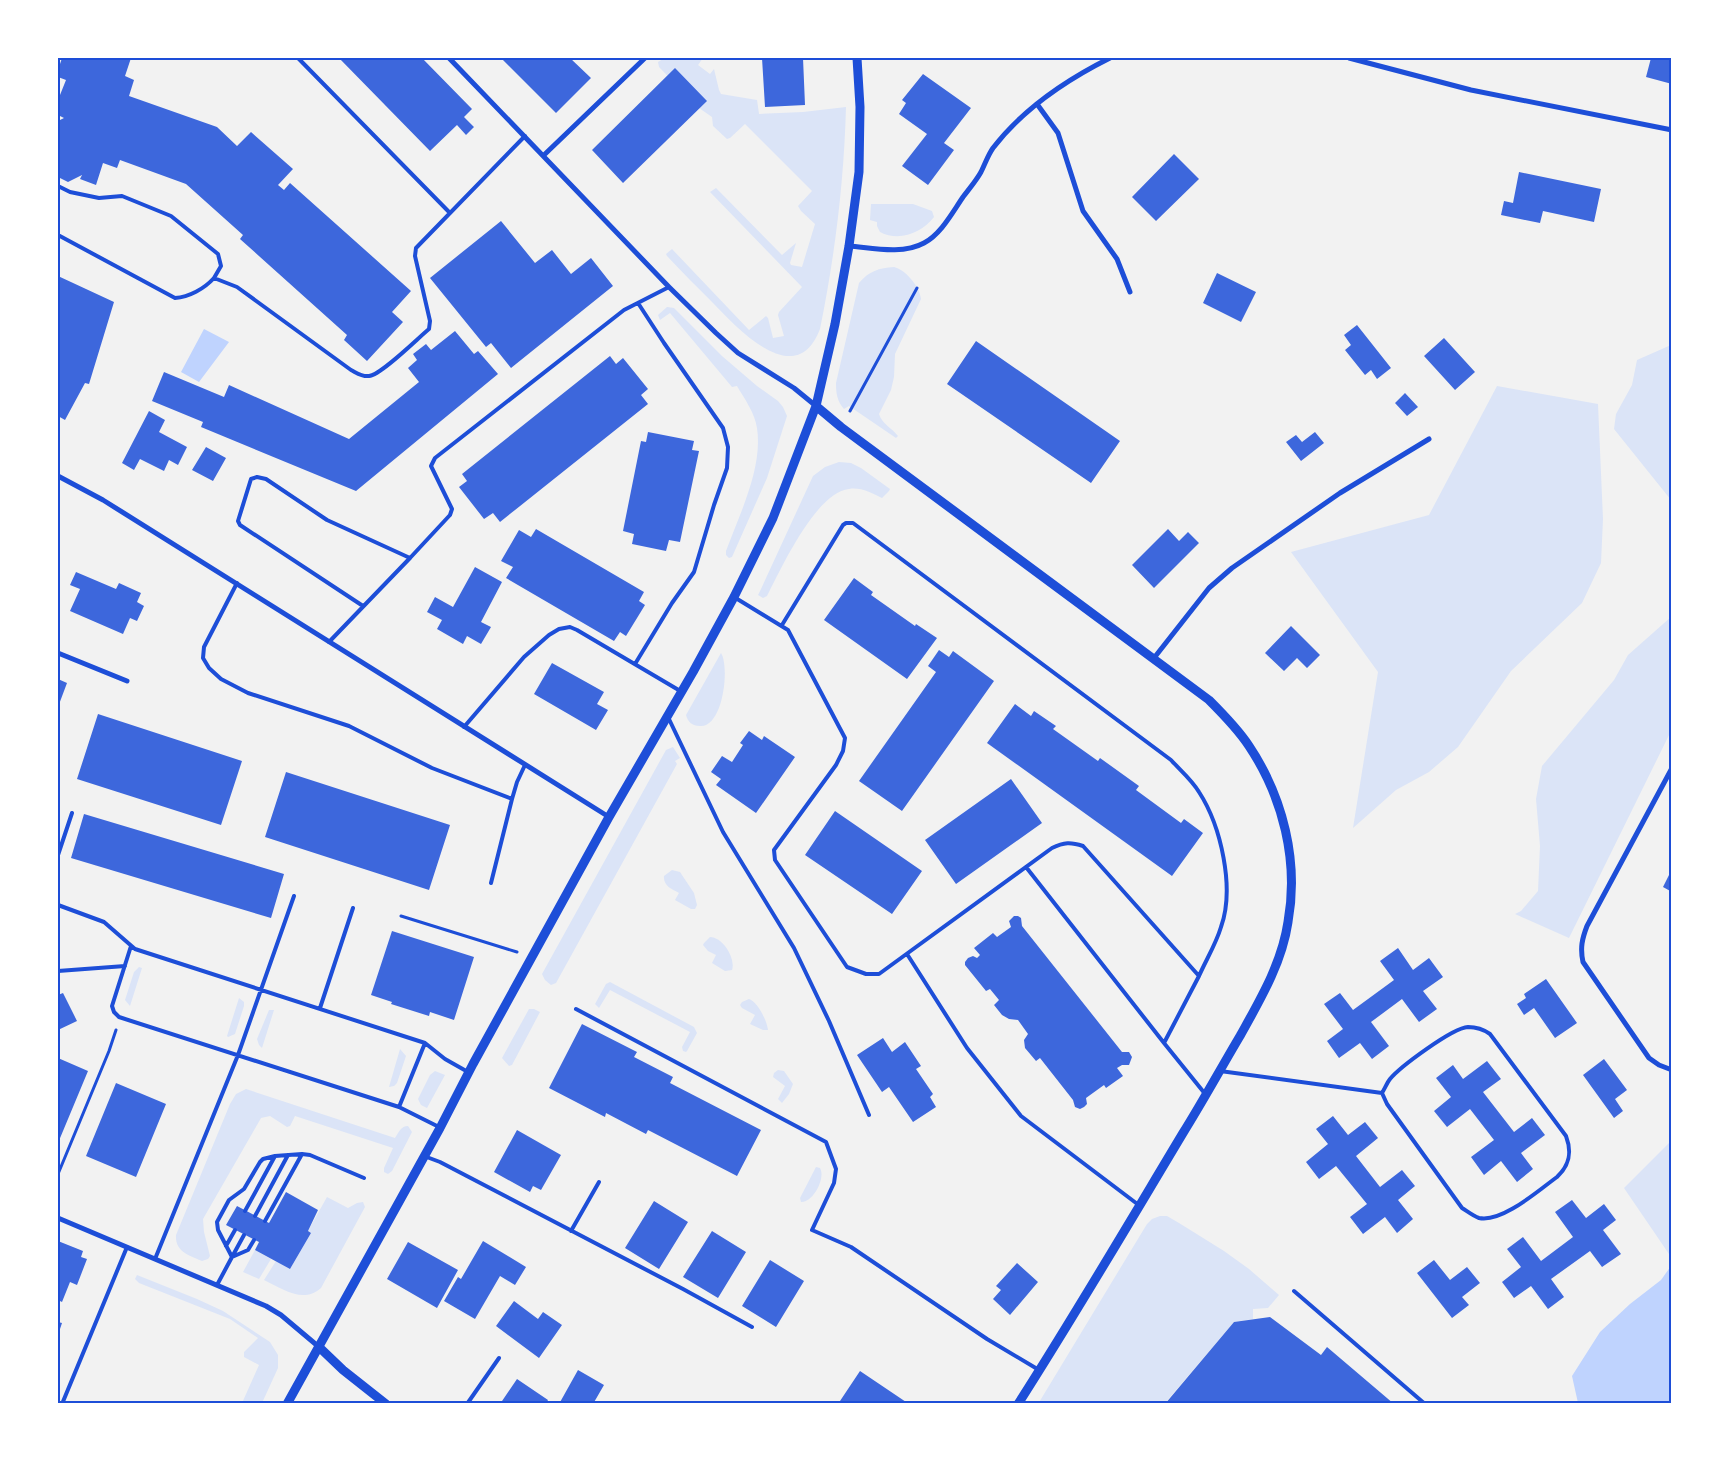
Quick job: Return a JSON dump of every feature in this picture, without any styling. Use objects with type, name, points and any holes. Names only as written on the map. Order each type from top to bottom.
[{"type":"street","points":[[449,58],[669,287],[738,353],[794,388],[841,427],[1210,700],[1248,745],[1279,805],[1291,863],[1289,920],[1284,945],[1263,995],[1140,1206],[1018,1404]]},
{"type":"street","points":[[544,155],[644,58]]},
{"type":"street","points":[[287,1404],[609,817],[682,692],[734,597],[773,518],[816,406],[835,324],[849,246],[859,172],[860,107],[858,58]]},
{"type":"street","points":[[849,246],[890,250],[908,249],[932,237],[948,219],[981,172],[992,150],[1005,135],[1037,104],[1074,77],[1110,58]]},
{"type":"street","points":[[1349,58],[1370,60],[1472,90],[1672,130]]},
{"type":"street","points":[[1037,104],[1058,133],[1083,211],[1117,259],[1130,292]]},
{"type":"street","points":[[1154,658],[1209,588],[1232,568],[1340,492],[1429,440]]},
{"type":"street","points":[[58,476],[103,500],[609,817]]},
{"type":"street","points":[[58,653],[127,681]]},
{"type":"street","points":[[1671,770],[1587,926],[1581,941],[1581,953],[1584,962],[1649,1058],[1659,1065],[1672,1070]]},
{"type":"street","points":[[58,1218],[266,1306],[281,1315],[343,1370],[386,1404]]},
{"type":"lane","points":[[299,59],[450,213]]},
{"type":"lane","points":[[214,278],[237,287],[350,370],[361,376],[371,376],[381,370],[429,329],[430,321],[415,256],[416,248],[525,136]]},
{"type":"lane","points":[[58,186],[70,192],[99,198],[122,196],[171,216],[218,254],[220,266],[214,278],[207,286],[184,297],[175,298],[58,235]]},
{"type":"lane","points":[[329,642],[450,515],[452,509],[431,466],[435,458],[624,310],[669,287]]},
{"type":"lane","points":[[635,664],[672,603],[694,572],[728,468],[728,447],[723,428],[638,302]]},
{"type":"lane","points":[[363,606],[240,525],[238,521],[251,479],[257,477],[266,479],[327,520],[410,558]]},
{"type":"lane","points":[[782,625],[843,525],[854,523],[1172,760],[1198,791],[1210,813],[1218,834],[1224,863],[1226,898],[1222,926],[1199,976],[1164,1043]]},
{"type":"lane","points":[[237,583],[204,647],[203,658],[209,668],[221,679],[248,693],[349,726],[432,768],[512,799]]},
{"type":"lane","points":[[734,597],[788,630],[845,738],[843,751],[836,764],[774,850],[775,860],[847,967],[866,974],[878,974],[1026,866],[1062,843],[1074,842],[1083,846],[1199,976]]},
{"type":"lane","points":[[464,727],[524,657],[549,635],[559,629],[570,627],[682,692]]},
{"type":"lane","points":[[668,717],[723,832],[794,948],[829,1020],[868,1115]]},
{"type":"lane","points":[[491,882],[512,799],[525,765]]},
{"type":"lane","points":[[58,855],[72,813]]},
{"type":"lane","points":[[1026,866],[1206,1095]]},
{"type":"lane","points":[[155,1259],[238,1055],[294,896]]},
{"type":"lane","points":[[58,905],[104,922],[131,946],[425,1043],[445,1059],[469,1072]]},
{"type":"lane","points":[[320,1008],[353,908]]},
{"type":"lane","points":[[131,946],[112,1006],[114,1012],[119,1017],[399,1107],[440,1128]]},
{"type":"lane","points":[[907,954],[967,1048],[1021,1116],[1140,1206]]},
{"type":"lane","points":[[58,971],[125,966]]},
{"type":"lane","points":[[576,1009],[826,1142],[836,1169],[834,1183],[812,1230],[851,1247],[987,1339],[1039,1370]]},
{"type":"lane","points":[[1468,1027],[1484,1029],[1490,1034],[1566,1136],[1570,1145],[1568,1162],[1563,1172],[1516,1206],[1500,1215],[1478,1218],[1462,1208],[1387,1104],[1382,1093],[1391,1078],[1438,1041],[1460,1029],[1468,1027]]},
{"type":"lane","points":[[399,1107],[425,1043]]},
{"type":"lane","points":[[1220,1071],[1382,1093]]},
{"type":"lane","points":[[255,1216],[288,1154]]},
{"type":"lane","points":[[232,1257],[216,1226],[229,1200],[244,1189],[263,1159],[288,1154],[310,1155],[364,1178]]},
{"type":"lane","points":[[264,1221],[302,1154]]},
{"type":"lane","points":[[245,1211],[275,1156]]},
{"type":"lane","points":[[424,1156],[440,1162],[752,1327]]},
{"type":"lane","points":[[571,1231],[600,1182]]},
{"type":"lane","points":[[226,1246],[235,1230]]},
{"type":"lane","points":[[217,1285],[244,1235]]},
{"type":"lane","points":[[232,1257],[248,1250],[254,1240]]},
{"type":"lane","points":[[62,1404],[127,1247]]},
{"type":"lane","points":[[1294,1291],[1425,1404]]},
{"type":"lane","points":[[466,1404],[499,1358]]},
{"type":"path","points":[[850,411],[917,288]]},
{"type":"path","points":[[401,916],[518,953]]},
{"type":"path","points":[[58,1174],[110,1052],[119,1017]]},
{"type":"shaded area","points":[[665,58],[703,58],[698,65],[710,74],[714,69],[721,94],[757,100],[759,114],[803,112],[846,107],[838,218],[820,329],[810,347],[797,355],[782,355],[767,349],[752,339],[737,327],[666,254],[672,249],[749,330],[766,316],[773,338],[784,336],[778,315],[779,312],[802,287],[710,192],[716,188],[782,255],[796,243],[790,263],[791,265],[802,267],[815,224],[798,206],[812,191],[745,124],[727,139],[713,126],[712,117],[699,108],[659,67],[658,62]]},
{"type":"shaded area","points":[[871,204],[913,204],[932,211],[934,217],[923,228],[910,234],[902,236],[887,235],[880,232],[877,222],[870,220]]},
{"type":"shaded area","points":[[894,267],[912,280],[918,289],[921,299],[895,354],[894,377],[891,390],[879,414],[882,421],[898,436],[896,438],[849,406],[844,409],[837,397],[836,390],[859,283],[875,271]]},
{"type":"shaded area","points":[[667,307],[674,308],[722,356],[778,401],[787,416],[767,478],[732,557],[729,558],[726,555],[726,551],[744,506],[757,459],[756,422],[737,386],[732,387],[670,313],[660,320],[658,315]]},
{"type":"shaded area","points":[[1671,345],[1671,500],[1614,429],[1616,414],[1632,385],[1637,360]]},
{"type":"shaded area","points":[[1497,386],[1598,404],[1603,519],[1601,563],[1582,603],[1511,671],[1458,747],[1429,772],[1396,790],[1353,828],[1378,672],[1291,552],[1429,515]]},
{"type":"shaded area","points":[[839,462],[851,463],[861,468],[890,489],[889,491],[882,498],[870,492],[849,489],[837,493],[824,503],[812,517],[790,551],[767,596],[763,598],[758,595],[813,476],[825,467]]},
{"type":"shaded area","points":[[1671,617],[1671,731],[1569,938],[1515,914],[1521,911],[1538,891],[1540,846],[1536,799],[1542,766],[1614,680],[1628,655]]},
{"type":"shaded area","points":[[721,653],[725,671],[719,707],[708,724],[695,725],[689,722],[686,715]]},
{"type":"shaded area","points":[[673,747],[680,758],[675,761],[677,764],[556,983],[551,985],[542,974],[666,750]]},
{"type":"shaded area","points":[[672,870],[680,872],[694,893],[697,905],[695,909],[691,909],[675,900],[679,893],[668,887],[664,879],[664,876]]},
{"type":"shaded area","points":[[710,937],[715,938],[727,949],[732,960],[732,970],[725,971],[712,963],[716,955],[708,951],[703,945]]},
{"type":"shaded area","points":[[139,967],[142,968],[130,1006],[125,1000],[134,972]]},
{"type":"shaded area","points":[[610,982],[694,1027],[697,1033],[687,1051],[683,1051],[682,1047],[690,1032],[610,990],[599,1008],[595,1004],[606,984]]},
{"type":"shaded area","points":[[239,998],[244,1002],[244,1006],[235,1034],[228,1037],[227,1036]]},
{"type":"shaded area","points":[[749,999],[756,1004],[761,1012],[768,1030],[763,1030],[750,1024],[755,1015],[740,1005]]},
{"type":"shaded area","points":[[529,1009],[540,1012],[512,1065],[509,1066],[502,1058]]},
{"type":"shaded area","points":[[269,1010],[274,1010],[262,1048],[257,1039]]},
{"type":"shaded area","points":[[400,1049],[406,1056],[397,1083],[389,1087]]},
{"type":"shaded area","points":[[778,1070],[784,1071],[793,1084],[789,1094],[782,1103],[778,1099],[785,1086],[773,1077],[774,1073]]},
{"type":"shaded area","points":[[435,1071],[445,1075],[427,1108],[421,1105],[418,1099],[430,1075]]},
{"type":"shaded area","points":[[246,1089],[395,1138],[400,1130],[406,1126],[412,1132],[392,1171],[388,1174],[384,1172],[384,1168],[393,1148],[295,1116],[290,1126],[287,1127],[270,1116],[261,1118],[203,1219],[210,1256],[202,1261],[180,1249],[176,1241],[176,1235],[230,1104],[236,1094]]},
{"type":"shaded area","points":[[1671,1141],[1671,1257],[1624,1188]]},
{"type":"shaded area","points":[[816,1167],[820,1168],[821,1172],[820,1183],[810,1199],[801,1202],[800,1198]]},
{"type":"shaded area","points":[[327,1197],[348,1208],[363,1202],[365,1207],[321,1288],[314,1293],[300,1295],[286,1291],[264,1280],[276,1261],[290,1269],[311,1233],[308,1231]]},
{"type":"shaded area","points":[[1167,1216],[1224,1251],[1249,1269],[1279,1295],[1268,1308],[1253,1309],[1253,1319],[1234,1322],[1165,1403],[1038,1404],[1147,1224],[1152,1219]]},
{"type":"shaded area","points":[[255,1250],[271,1259],[259,1279],[243,1272]]},
{"type":"shaded area","points":[[137,1275],[223,1311],[270,1342],[278,1355],[278,1368],[262,1403],[242,1403],[259,1365],[244,1357],[244,1352],[258,1338],[230,1319],[139,1283],[135,1279]]},
{"type":"water","points":[[204,329],[229,342],[199,382],[181,372]]},
{"type":"water","points":[[1671,1266],[1671,1403],[1578,1403],[1572,1376],[1600,1332],[1630,1304],[1661,1280]]},
{"type":"building","points":[[62,58],[131,58],[125,76],[134,80],[129,96],[217,127],[237,146],[251,132],[293,169],[278,185],[284,190],[290,183],[411,291],[392,312],[403,322],[367,361],[344,340],[347,335],[240,239],[243,235],[186,184],[120,160],[117,168],[103,163],[96,185],[80,179],[82,175],[68,182],[58,177],[58,121],[64,118],[58,115],[58,100],[66,80],[58,77]]},
{"type":"building","points":[[339,58],[422,58],[472,109],[464,117],[474,127],[466,135],[457,125],[430,151]]},
{"type":"building","points":[[501,58],[570,58],[591,78],[556,113]]},
{"type":"building","points":[[762,58],[803,58],[805,105],[765,107]]},
{"type":"building","points":[[1651,58],[1672,58],[1672,84],[1646,77]]},
{"type":"building","points":[[675,68],[707,101],[623,183],[592,150]]},
{"type":"building","points":[[923,74],[971,108],[944,143],[954,150],[928,185],[902,166],[927,134],[899,114],[906,103],[902,100]]},
{"type":"building","points":[[1174,154],[1199,179],[1156,221],[1132,197]]},
{"type":"building","points":[[1519,172],[1601,189],[1594,222],[1543,211],[1540,223],[1501,215],[1504,201],[1513,203]]},
{"type":"building","points":[[501,221],[535,263],[552,250],[571,274],[591,258],[613,286],[511,368],[491,343],[486,347],[430,278]]},
{"type":"building","points":[[1217,273],[1256,292],[1241,322],[1203,303]]},
{"type":"building","points":[[58,276],[114,302],[89,384],[85,383],[65,420],[58,416]]},
{"type":"building","points":[[1357,325],[1391,368],[1377,379],[1371,370],[1365,375],[1345,350],[1351,345],[1344,335]]},
{"type":"building","points":[[455,331],[474,354],[478,351],[498,374],[356,491],[201,427],[203,422],[152,401],[164,372],[224,397],[229,385],[349,439],[419,382],[408,368],[417,360],[413,354],[426,344],[431,350]]},
{"type":"building","points":[[1444,338],[1475,372],[1455,390],[1424,356]]},
{"type":"building","points":[[976,341],[1120,441],[1091,483],[947,384]]},
{"type":"building","points":[[610,356],[616,364],[623,358],[648,389],[641,395],[648,404],[500,522],[493,513],[484,519],[459,487],[467,481],[462,474]]},
{"type":"building","points":[[1405,393],[1418,407],[1407,416],[1395,403]]},
{"type":"building","points":[[149,411],[165,420],[159,432],[187,447],[178,465],[169,460],[164,471],[140,459],[134,470],[122,463]]},
{"type":"building","points":[[648,432],[694,441],[692,450],[699,451],[680,542],[669,540],[666,551],[632,544],[634,534],[623,531],[641,441],[646,442]]},
{"type":"building","points":[[1315,432],[1324,443],[1301,461],[1286,442],[1296,435],[1302,442]]},
{"type":"building","points":[[206,447],[226,458],[213,481],[192,470]]},
{"type":"building","points":[[536,529],[644,592],[639,601],[645,605],[626,636],[620,632],[614,641],[506,578],[513,567],[501,561],[519,530],[531,537]]},
{"type":"building","points":[[1168,529],[1179,541],[1188,532],[1199,543],[1154,588],[1132,565]]},
{"type":"building","points":[[475,567],[502,582],[481,622],[491,627],[481,644],[467,636],[463,644],[437,629],[442,620],[427,612],[435,597],[453,607]]},
{"type":"building","points":[[76,572],[116,589],[119,583],[141,593],[137,602],[144,606],[137,621],[130,618],[123,634],[70,611],[80,589],[70,585]]},
{"type":"building","points":[[854,578],[873,592],[871,595],[915,626],[916,624],[937,638],[907,679],[824,620]]},
{"type":"building","points":[[1291,626],[1320,655],[1307,668],[1297,658],[1284,671],[1265,653]]},
{"type":"building","points":[[939,650],[949,657],[953,651],[994,681],[902,811],[859,781],[936,672],[928,666]]},
{"type":"building","points":[[552,663],[604,692],[597,704],[608,710],[596,730],[534,694]]},
{"type":"building","points":[[58,679],[67,683],[58,707]]},
{"type":"building","points":[[1015,704],[1031,716],[1034,711],[1056,726],[1053,729],[1098,761],[1100,758],[1139,786],[1136,790],[1181,823],[1184,819],[1203,833],[1172,876],[987,743]]},
{"type":"building","points":[[98,714],[242,761],[221,825],[77,779]]},
{"type":"building","points":[[749,731],[762,740],[764,736],[795,757],[756,813],[716,785],[721,779],[711,772],[722,756],[732,762],[743,745],[740,743]]},
{"type":"building","points":[[286,772],[450,825],[429,890],[265,837]]},
{"type":"building","points":[[1011,779],[1042,823],[956,884],[925,840]]},
{"type":"building","points":[[835,811],[922,871],[892,914],[805,855]]},
{"type":"building","points":[[84,814],[284,874],[271,918],[71,858]]},
{"type":"building","points":[[1672,869],[1672,892],[1663,887]]},
{"type":"building","points":[[1014,916],[1021,918],[1022,926],[1122,1052],[1129,1052],[1132,1057],[1129,1065],[1122,1065],[1117,1068],[1123,1076],[1106,1088],[1104,1085],[1086,1098],[1087,1104],[1080,1109],[1075,1107],[1073,1100],[1040,1058],[1036,1061],[1025,1048],[1024,1040],[1028,1034],[1018,1020],[1009,1019],[1002,1015],[994,1005],[999,1000],[990,989],[986,991],[965,965],[968,958],[973,956],[977,958],[980,955],[974,948],[993,933],[997,937],[1011,927],[1009,921]]},
{"type":"building","points":[[392,931],[474,957],[454,1020],[430,1012],[429,1016],[391,1004],[392,1002],[371,995]]},
{"type":"building","points":[[1398,948],[1413,970],[1429,958],[1443,977],[1423,991],[1437,1009],[1419,1022],[1402,999],[1371,1022],[1389,1046],[1372,1059],[1360,1043],[1339,1058],[1327,1041],[1343,1029],[1324,1004],[1340,993],[1353,1010],[1394,980],[1380,961]]},
{"type":"building","points":[[1546,979],[1577,1023],[1555,1038],[1534,1008],[1524,1015],[1517,1004],[1526,998],[1524,994]]},
{"type":"building","points":[[63,993],[77,1021],[58,1030],[58,995]]},
{"type":"building","points":[[582,1024],[637,1052],[634,1057],[673,1077],[670,1083],[761,1130],[737,1176],[648,1130],[646,1134],[606,1113],[605,1117],[549,1088]]},
{"type":"building","points":[[883,1038],[892,1052],[905,1042],[921,1066],[916,1069],[933,1094],[930,1097],[936,1107],[913,1122],[889,1087],[882,1092],[857,1055]]},
{"type":"building","points":[[58,1058],[88,1071],[58,1143]]},
{"type":"building","points":[[1604,1059],[1627,1090],[1615,1099],[1623,1111],[1614,1118],[1583,1075]]},
{"type":"building","points":[[1487,1061],[1501,1079],[1483,1092],[1514,1132],[1532,1118],[1545,1135],[1521,1153],[1533,1169],[1517,1182],[1501,1161],[1484,1175],[1471,1157],[1494,1140],[1470,1109],[1447,1127],[1434,1111],[1451,1097],[1436,1078],[1453,1065],[1463,1079]]},
{"type":"building","points":[[116,1083],[166,1104],[136,1177],[86,1156]]},
{"type":"building","points":[[1333,1116],[1348,1135],[1365,1122],[1378,1138],[1356,1156],[1380,1187],[1402,1170],[1415,1186],[1398,1200],[1413,1219],[1397,1233],[1385,1217],[1363,1234],[1350,1217],[1367,1204],[1336,1166],[1319,1179],[1306,1162],[1328,1144],[1316,1129]]},
{"type":"building","points":[[517,1130],[561,1155],[541,1190],[533,1186],[530,1192],[494,1172]]},
{"type":"building","points":[[286,1192],[318,1210],[308,1231],[311,1233],[290,1269],[255,1250],[259,1242],[226,1225],[237,1206],[269,1223]]},
{"type":"building","points":[[1572,1200],[1586,1218],[1604,1204],[1616,1220],[1603,1230],[1621,1254],[1602,1267],[1590,1251],[1551,1279],[1564,1297],[1548,1309],[1531,1286],[1514,1298],[1502,1282],[1521,1267],[1507,1249],[1523,1237],[1541,1261],[1573,1237],[1555,1212]]},
{"type":"building","points":[[654,1201],[688,1222],[659,1269],[625,1248]]},
{"type":"building","points":[[712,1231],[746,1252],[718,1298],[683,1277]]},
{"type":"building","points":[[58,1241],[83,1251],[81,1257],[87,1259],[77,1285],[70,1282],[62,1302],[58,1300]]},
{"type":"building","points":[[483,1241],[526,1267],[515,1285],[500,1276],[475,1319],[444,1301],[458,1277],[461,1279]]},
{"type":"building","points":[[408,1242],[458,1270],[437,1308],[387,1279]]},
{"type":"building","points":[[770,1260],[804,1281],[776,1327],[742,1306]]},
{"type":"building","points":[[1434,1260],[1450,1280],[1467,1267],[1480,1283],[1462,1297],[1469,1305],[1452,1318],[1417,1273]]},
{"type":"building","points":[[1017,1263],[1038,1282],[1010,1315],[993,1299],[1001,1290],[996,1286]]},
{"type":"building","points":[[514,1301],[538,1319],[543,1312],[562,1325],[539,1358],[496,1326]]},
{"type":"building","points":[[1270,1317],[1321,1355],[1327,1347],[1394,1404],[1165,1404],[1234,1322]]},
{"type":"building","points":[[58,1322],[62,1323],[58,1335]]},
{"type":"building","points":[[578,1370],[604,1385],[593,1404],[559,1404]]},
{"type":"building","points":[[860,1371],[909,1404],[838,1404]]},
{"type":"building","points":[[517,1379],[548,1400],[546,1404],[500,1404]]}]
